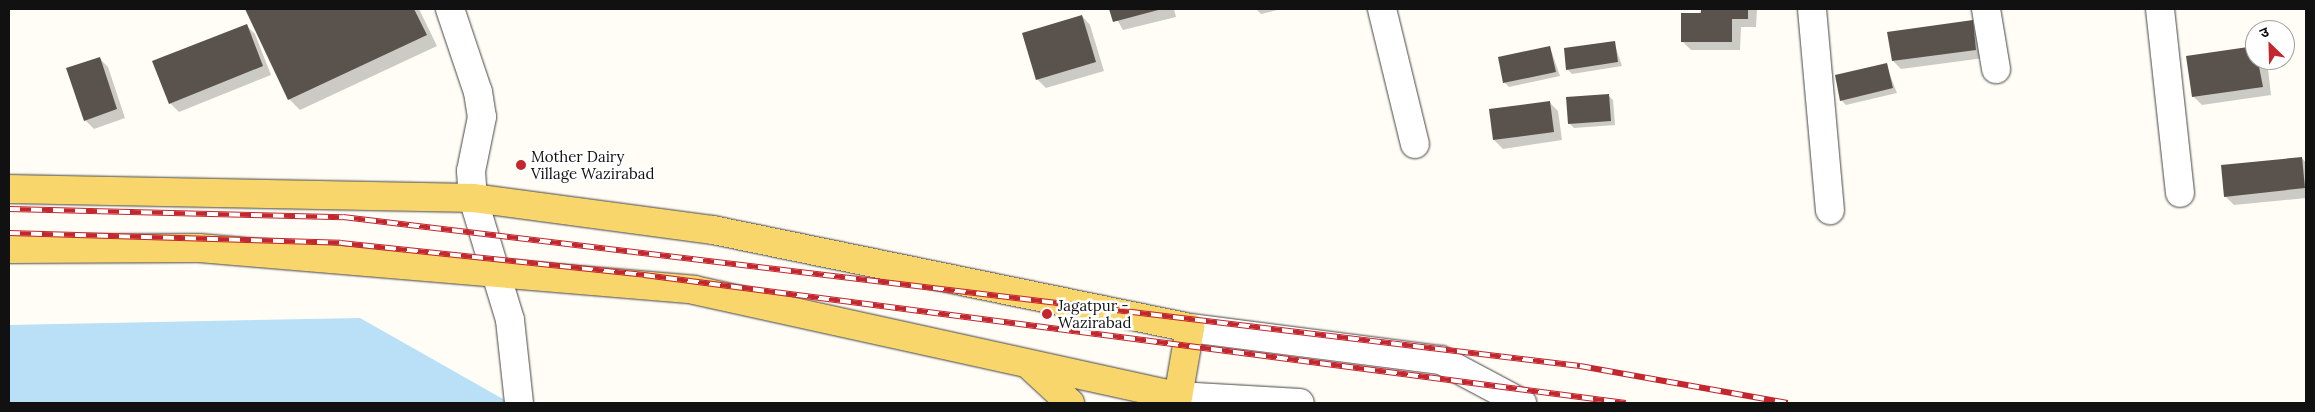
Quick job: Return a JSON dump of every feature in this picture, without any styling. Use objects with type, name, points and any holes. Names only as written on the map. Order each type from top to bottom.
[{"type":"main road","points":[[9,189],[473,198],[713,230],[1190,328],[1178,400],[1028,363],[694,290],[496,270],[199,248],[9,249]]},
{"type":"main road","points":[[1028,363],[1070,403]]},
{"type":"street","points":[[450,9],[478,92],[482,116],[471,171],[473,198],[510,320],[519,403]]},
{"type":"street","points":[[1382,9],[1415,144]]},
{"type":"street","points":[[1812,9],[1830,210]]},
{"type":"street","points":[[1986,9],[1996,69]]},
{"type":"street","points":[[2160,9],[2180,193]]},
{"type":"street","points":[[1190,328],[1441,360],[1522,403]]},
{"type":"street","points":[[1178,400],[1300,403]]},
{"type":"water","points":[[360,318],[510,403],[9,403],[9,325]]},
{"type":"building","points":[[245,9],[414,9],[427,35],[288,100]]},
{"type":"building","points":[[1109,9],[1162,9],[1113,22]]},
{"type":"building","points":[[1701,9],[1748,9],[1748,19],[1732,19],[1732,42],[1681,42],[1681,13],[1701,13]]},
{"type":"building","points":[[1082,15],[1096,62],[1036,80],[1022,33]]},
{"type":"building","points":[[1973,20],[1976,50],[1892,61],[1887,32]]},
{"type":"building","points":[[247,24],[263,66],[169,104],[152,61]]},
{"type":"building","points":[[1615,41],[1618,62],[1566,70],[1564,48]]},
{"type":"building","points":[[1550,46],[1556,72],[1503,83],[1498,57]]},
{"type":"building","points":[[2245,47],[2245,70],[2260,70],[2263,87],[2192,97],[2186,56]]},
{"type":"building","points":[[100,57],[117,109],[84,121],[66,68]]},
{"type":"building","points":[[1887,63],[1893,88],[1840,101],[1835,75]]},
{"type":"building","points":[[1609,94],[1611,121],[1568,124],[1566,97]]},
{"type":"building","points":[[1550,101],[1554,132],[1493,140],[1489,109]]},
{"type":"building","points":[[2302,157],[2305,188],[2224,197],[2221,165]]},
{"type":"railway","points":[[9,209],[343,217],[1580,366],[1788,403]]},
{"type":"railway","points":[[9,233],[341,243],[644,275],[1626,403]]},
{"type":"place","name":"Mother Dairy Village Wazirabad","points":[[521,165]]},
{"type":"place","name":"Jagatpur - Wazirabad","points":[[1047,314]]}]
